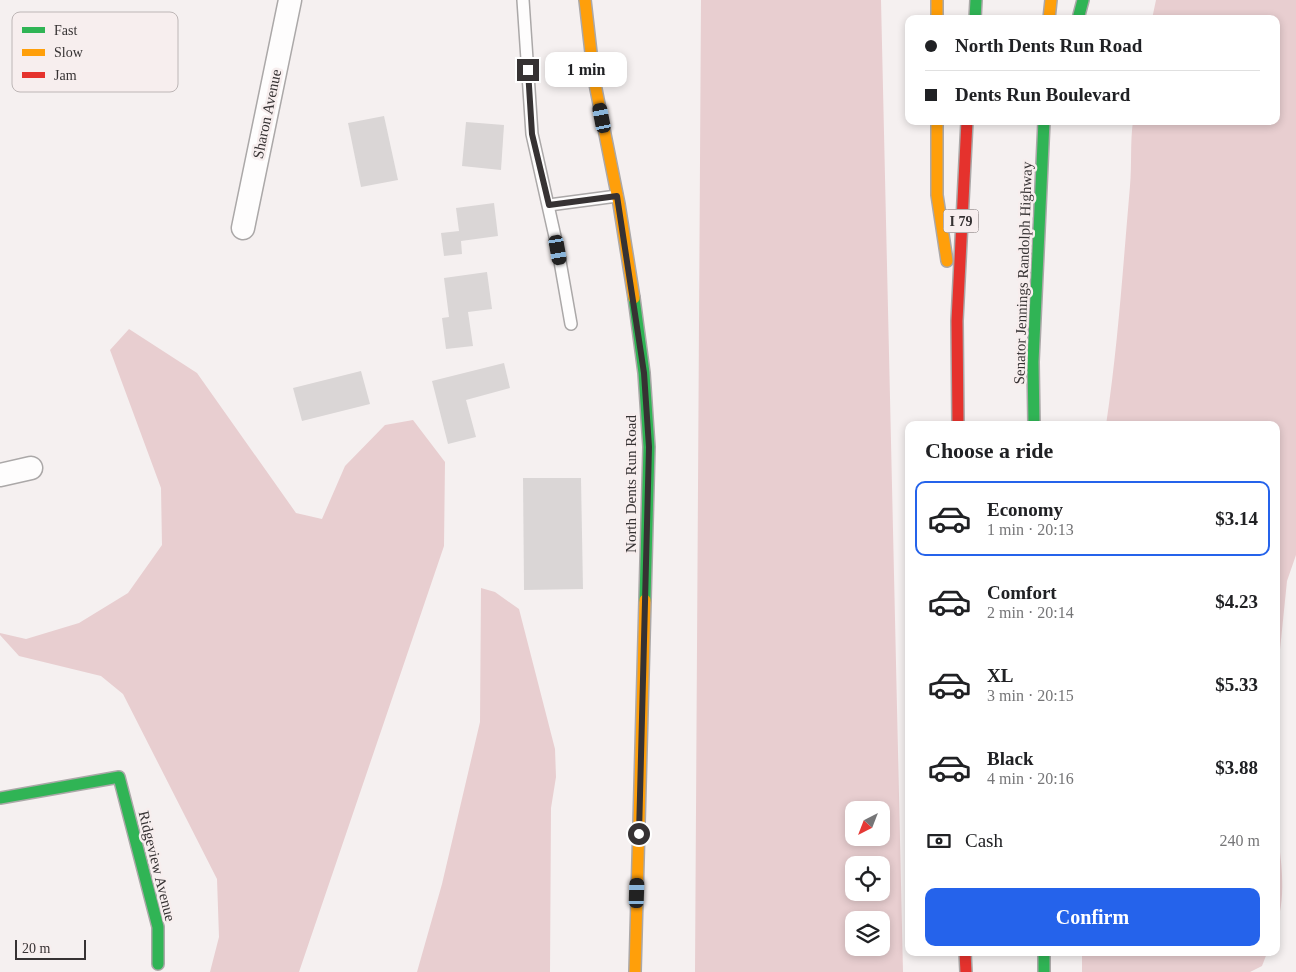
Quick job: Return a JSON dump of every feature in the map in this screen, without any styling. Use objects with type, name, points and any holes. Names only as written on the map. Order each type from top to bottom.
[{"type":"main road","name":"North Dents Run Road","points":[[585,0],[594,78],[617,196],[644,373],[649,447],[635,972]]},
{"type":"main road","points":[[937,0],[937,15]]},
{"type":"main road","points":[[975,15],[976,0]]},
{"type":"main road","points":[[1049,15],[1051,0]]},
{"type":"main road","points":[[1079,15],[1083,0]]},
{"type":"main road","points":[[937,125],[937,195],[956,322]]},
{"type":"main road","name":"I 79","points":[[958,421],[956,322],[967,125]]},
{"type":"main road","name":"Senator Jennings Randolph Highway","points":[[1034,421],[1033,362],[1044,125]]},
{"type":"main road","points":[[1039,232],[1055,140]]},
{"type":"main road","name":"Ridgeview Avenue","points":[[0,798],[119,777],[158,927],[158,964]]},
{"type":"main road","points":[[965,956],[966,972]]},
{"type":"main road","points":[[1044,956],[1044,972]]},
{"type":"street","name":"Sharon Avenue","points":[[243,228],[290,0]]},
{"type":"street","points":[[0,475],[31,468]]},
{"type":"lane","points":[[523,0],[532,134],[549,205],[571,324]]},
{"type":"lane","points":[[549,205],[617,196]]},
{"type":"shaded area","points":[[701,0],[881,0],[903,972],[695,972]]},
{"type":"shaded area","points":[[1156,0],[1296,0],[1296,555],[1287,581],[1280,650],[1280,421],[1107,421],[1120,306],[1130,186],[1133,125],[1280,125],[1280,15],[1153,15]]},
{"type":"shaded area","points":[[129,329],[197,373],[296,513],[322,519],[345,466],[385,425],[413,420],[445,462],[444,546],[299,972],[210,972],[219,937],[217,879],[123,694],[101,676],[19,656],[0,635],[0,633],[26,639],[79,623],[128,593],[162,545],[161,488],[110,350]]},
{"type":"shaded area","points":[[481,588],[495,592],[519,609],[555,749],[556,777],[551,808],[550,972],[417,972],[442,884],[480,722]]},
{"type":"shaded area","points":[[1280,852],[1281,860],[1282,901],[1280,914]]},
{"type":"shaded area","points":[[1082,956],[1266,956],[1262,966],[1250,972],[1082,972]]},
{"type":"building","points":[[384,116],[398,180],[361,187],[348,123]]},
{"type":"building","points":[[466,122],[504,125],[501,170],[462,166]]},
{"type":"building","points":[[494,203],[498,236],[461,241],[462,254],[444,256],[441,233],[459,231],[456,208]]},
{"type":"building","points":[[487,272],[492,309],[468,312],[473,346],[446,349],[442,318],[449,317],[444,278]]},
{"type":"building","points":[[504,363],[510,388],[466,400],[476,437],[448,444],[432,381]]},
{"type":"building","points":[[361,371],[370,404],[302,421],[293,388]]},
{"type":"building","points":[[523,478],[581,478],[583,589],[524,590]]},
{"type":"traffic: fast","points":[[975,15],[976,0]]},
{"type":"traffic: fast","points":[[1079,15],[1083,0]]},
{"type":"traffic: fast","points":[[1034,421],[1033,362],[1044,125]]},
{"type":"traffic: fast","points":[[634,298],[644,373],[649,447],[645,600]]},
{"type":"traffic: fast","points":[[0,798],[119,777],[158,927],[158,964]]},
{"type":"traffic: fast","points":[[1044,956],[1044,972]]},
{"type":"traffic: slow","points":[[585,0],[594,79],[619,204],[634,298]]},
{"type":"traffic: slow","points":[[937,0],[937,15]]},
{"type":"traffic: slow","points":[[1049,15],[1051,0]]},
{"type":"traffic: slow","points":[[937,125],[937,195],[947,261]]},
{"type":"traffic: slow","points":[[635,972],[645,600]]},
{"type":"traffic: jam","points":[[958,421],[957,321],[967,125]]},
{"type":"traffic: jam","points":[[965,956],[966,972]]},
{"type":"route","points":[[528,70],[532,134],[549,205],[617,196],[636,308],[644,373],[649,447],[639,834]]}]
